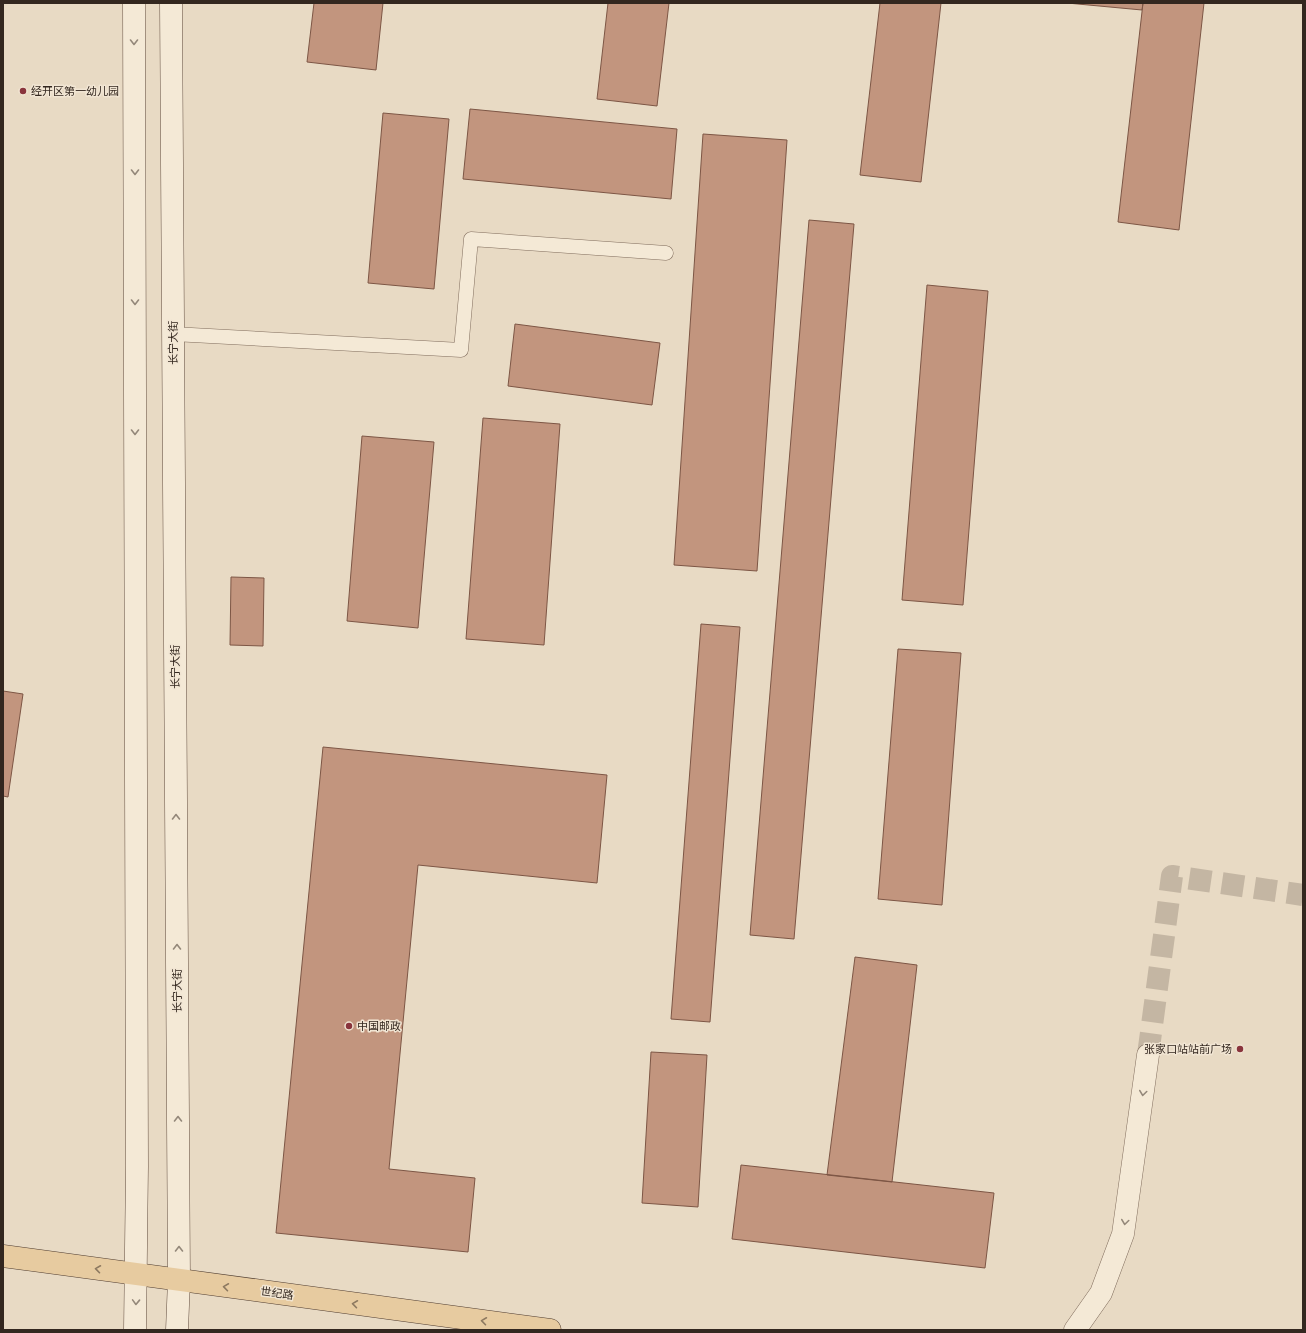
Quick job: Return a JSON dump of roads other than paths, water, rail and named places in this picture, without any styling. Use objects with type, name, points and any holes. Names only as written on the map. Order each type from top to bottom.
[{"type":"main road","points":[[134,3],[137,1274],[135,1330]]},
{"type":"main road","name":"长宁大街","points":[[171,3],[179,1280],[177,1330]]},
{"type":"main road","points":[[1074,1330],[1101,1294],[1123,1234],[1148,1055]]},
{"type":"main road","name":"世纪路","points":[[3,1256],[550,1330]]},
{"type":"lane","points":[[173,334],[461,350],[471,239],[666,253]]},
{"type":"tunnel","points":[[1148,1055],[1172,876],[1303,895]]},
{"type":"place","name":"经开区第一幼儿园","points":[[23,91]]},
{"type":"place","name":"中国邮政","points":[[349,1026]]},
{"type":"place","name":"张家口站站前广场","points":[[1240,1049]]}]
